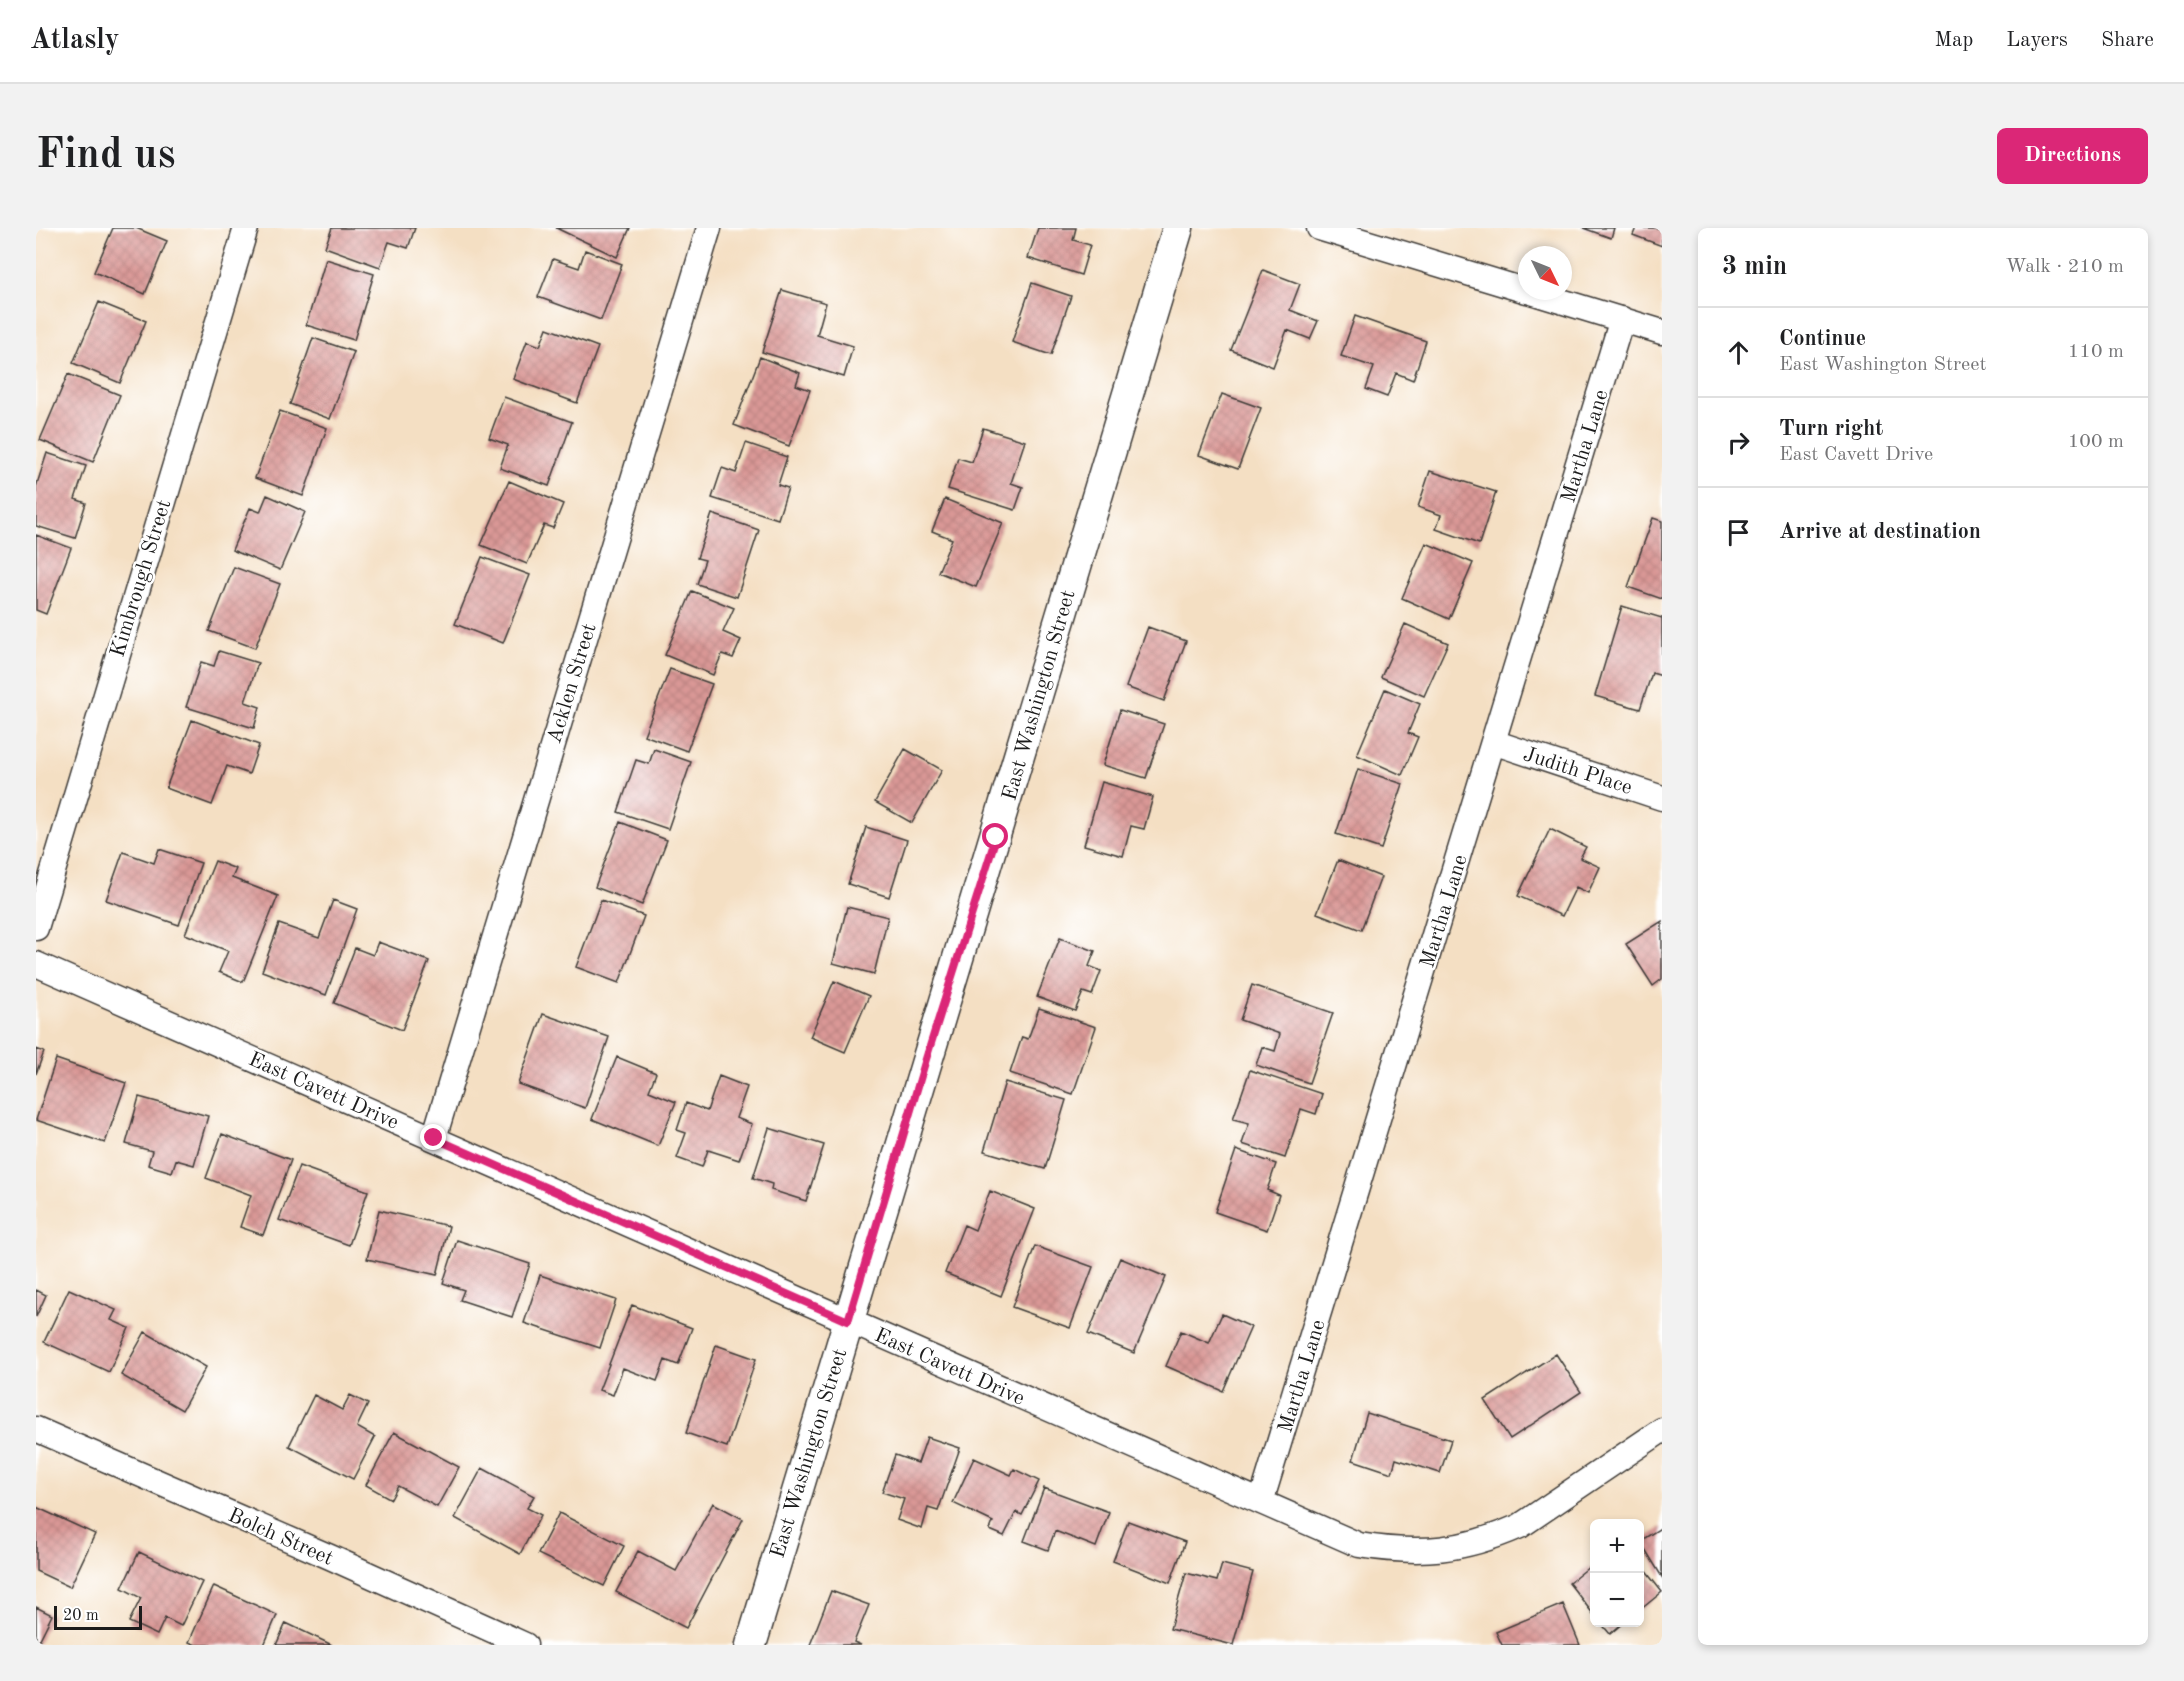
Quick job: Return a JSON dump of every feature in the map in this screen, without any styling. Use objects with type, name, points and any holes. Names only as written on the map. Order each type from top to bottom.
[{"type":"street","name":"Kimbrough Street","points":[[36,928],[246,228]]},
{"type":"street","name":"Acklen Street","points":[[434,1138],[709,228]]},
{"type":"street","name":"East Washington Street","points":[[751,1645],[1178,228]]},
{"type":"street","points":[[1319,228],[1518,288]]},
{"type":"street","points":[[1558,300],[1662,332]]},
{"type":"street","name":"Martha Lane","points":[[1261,1502],[1622,319]]},
{"type":"street","name":"Judith Place","points":[[1493,742],[1662,798]]},
{"type":"street","name":"East Cavett Drive","points":[[36,964],[1359,1545],[1401,1552],[1450,1549],[1498,1536],[1520,1526],[1662,1430]]},
{"type":"street","name":"Bolch Street","points":[[36,1429],[319,1552],[525,1645]]},
{"type":"building","points":[[113,228],[136,228],[167,241],[145,294],[94,272]]},
{"type":"building","points":[[332,228],[415,228],[408,248],[389,242],[380,267],[325,247]]},
{"type":"building","points":[[556,228],[630,228],[617,257]]},
{"type":"building","points":[[1038,228],[1076,228],[1073,240],[1090,245],[1081,275],[1028,258]]},
{"type":"building","points":[[1583,228],[1614,228],[1611,238]]},
{"type":"building","points":[[1636,228],[1662,228],[1662,246],[1633,235]]},
{"type":"building","points":[[585,250],[622,264],[601,320],[538,297],[553,259],[579,268]]},
{"type":"building","points":[[326,259],[374,274],[354,340],[306,325]]},
{"type":"building","points":[[1263,270],[1300,284],[1290,310],[1318,321],[1310,339],[1287,330],[1273,367],[1231,350]]},
{"type":"building","points":[[1032,283],[1071,296],[1051,355],[1012,342]]},
{"type":"building","points":[[782,290],[826,303],[817,335],[853,346],[844,377],[762,352]]},
{"type":"building","points":[[99,302],[146,321],[120,383],[73,363]]},
{"type":"building","points":[[1355,316],[1426,341],[1413,380],[1396,373],[1387,397],[1366,389],[1374,367],[1341,356]]},
{"type":"building","points":[[547,328],[598,347],[577,403],[513,379],[527,341],[540,346]]},
{"type":"building","points":[[313,338],[354,352],[330,419],[290,404]]},
{"type":"building","points":[[760,357],[800,373],[796,385],[810,390],[789,446],[734,425]]},
{"type":"building","points":[[68,374],[120,395],[93,462],[40,440]]},
{"type":"building","points":[[1222,394],[1261,408],[1238,469],[1199,455]]},
{"type":"building","points":[[504,397],[572,422],[549,486],[500,468],[508,445],[489,438]]},
{"type":"building","points":[[280,411],[327,428],[303,496],[255,478]]},
{"type":"building","points":[[983,428],[1025,441],[1011,483],[1023,487],[1015,510],[948,489],[958,458],[972,462]]},
{"type":"building","points":[[746,443],[787,457],[778,485],[788,488],[778,519],[712,498],[722,468],[736,473]]},
{"type":"building","points":[[47,453],[86,466],[75,499],[86,503],[75,538],[36,526],[36,487]]},
{"type":"building","points":[[1430,471],[1496,492],[1479,544],[1436,529],[1441,515],[1418,507]]},
{"type":"building","points":[[509,481],[563,504],[553,528],[544,525],[527,564],[481,545]]},
{"type":"building","points":[[267,495],[305,512],[280,570],[232,550],[250,508],[260,512]]},
{"type":"building","points":[[945,499],[1003,523],[976,587],[938,572],[952,539],[932,531]]},
{"type":"building","points":[[712,514],[759,530],[737,597],[697,584],[705,560],[697,558]]},
{"type":"building","points":[[1653,518],[1662,521],[1662,599],[1628,587]]},
{"type":"building","points":[[36,535],[71,548],[46,614],[36,610]]},
{"type":"building","points":[[1426,543],[1473,563],[1449,619],[1402,598]]},
{"type":"building","points":[[482,557],[530,575],[503,643],[455,624]]},
{"type":"building","points":[[234,567],[280,584],[255,648],[209,631]]},
{"type":"building","points":[[692,591],[734,608],[723,632],[741,640],[733,658],[722,654],[713,675],[665,655]]},
{"type":"building","points":[[1622,606],[1662,618],[1662,676],[1652,673],[1640,709],[1595,696]]},
{"type":"building","points":[[1405,624],[1448,643],[1424,696],[1381,677]]},
{"type":"building","points":[[1148,627],[1186,641],[1164,701],[1126,687]]},
{"type":"building","points":[[219,651],[258,663],[245,702],[260,707],[254,728],[186,707],[201,662],[214,666]]},
{"type":"building","points":[[670,669],[712,684],[687,751],[644,735]]},
{"type":"building","points":[[1385,689],[1420,704],[1408,733],[1418,737],[1402,775],[1357,755]]},
{"type":"building","points":[[1120,710],[1164,724],[1146,778],[1103,765]]},
{"type":"building","points":[[192,720],[259,745],[249,774],[227,766],[212,805],[166,788]]},
{"type":"building","points":[[654,749],[691,762],[668,829],[618,812],[636,760],[649,764]]},
{"type":"building","points":[[905,749],[942,770],[912,823],[875,802]]},
{"type":"building","points":[[1358,769],[1403,784],[1381,849],[1336,834]]},
{"type":"building","points":[[1102,782],[1153,797],[1144,829],[1131,826],[1123,856],[1084,845]]},
{"type":"building","points":[[620,822],[667,840],[642,905],[595,887]]},
{"type":"building","points":[[866,827],[907,840],[889,897],[848,884]]},
{"type":"building","points":[[1550,829],[1586,847],[1580,858],[1600,867],[1588,893],[1576,887],[1562,916],[1518,896]]},
{"type":"building","points":[[159,849],[201,863],[179,925],[106,900],[123,852],[154,863]]},
{"type":"building","points":[[1338,860],[1381,877],[1361,930],[1317,913]]},
{"type":"building","points":[[215,861],[236,869],[232,878],[278,896],[243,982],[219,972],[228,951],[185,934]]},
{"type":"building","points":[[333,900],[357,909],[326,995],[262,971],[279,924],[319,938]]},
{"type":"building","points":[[601,900],[644,916],[619,983],[576,967]]},
{"type":"building","points":[[847,907],[888,917],[874,974],[833,963]]},
{"type":"building","points":[[1662,921],[1662,979],[1653,986],[1626,944]]},
{"type":"building","points":[[1060,938],[1095,951],[1089,966],[1101,971],[1092,995],[1083,992],[1075,1011],[1037,997]]},
{"type":"building","points":[[378,942],[429,961],[402,1030],[334,1003],[355,948],[373,955]]},
{"type":"building","points":[[834,981],[869,996],[845,1052],[810,1037]]},
{"type":"building","points":[[1252,985],[1333,1013],[1309,1083],[1256,1065],[1262,1047],[1275,1051],[1280,1034],[1240,1020]]},
{"type":"building","points":[[1039,1008],[1096,1027],[1073,1094],[1010,1073],[1022,1037],[1028,1039]]},
{"type":"building","points":[[543,1014],[609,1037],[585,1108],[518,1084]]},
{"type":"building","points":[[36,1049],[44,1052],[36,1074]]},
{"type":"building","points":[[617,1057],[656,1073],[649,1091],[676,1102],[658,1146],[592,1119]]},
{"type":"building","points":[[56,1059],[126,1083],[105,1143],[36,1120]]},
{"type":"building","points":[[1250,1070],[1322,1094],[1316,1114],[1301,1109],[1285,1158],[1242,1144],[1249,1123],[1233,1119]]},
{"type":"building","points":[[719,1076],[747,1087],[736,1118],[752,1124],[739,1160],[708,1150],[702,1167],[677,1158],[686,1133],[677,1130],[686,1103],[707,1111]]},
{"type":"building","points":[[1005,1082],[1066,1100],[1045,1169],[984,1151]]},
{"type":"building","points":[[139,1097],[208,1116],[194,1165],[176,1160],[172,1172],[148,1165],[152,1151],[126,1144]]},
{"type":"building","points":[[769,1128],[824,1145],[806,1201],[771,1190],[772,1184],[753,1178]]},
{"type":"building","points":[[222,1134],[291,1160],[263,1235],[240,1227],[251,1195],[206,1178]]},
{"type":"building","points":[[1236,1150],[1276,1164],[1267,1190],[1279,1195],[1267,1230],[1215,1212]]},
{"type":"building","points":[[299,1166],[368,1191],[349,1245],[279,1220]]},
{"type":"building","points":[[990,1191],[1035,1209],[1001,1296],[945,1273],[964,1225],[975,1230]]},
{"type":"building","points":[[379,1210],[449,1226],[437,1275],[367,1259]]},
{"type":"building","points":[[457,1240],[530,1264],[512,1317],[460,1300],[464,1290],[443,1283]]},
{"type":"building","points":[[1035,1246],[1093,1267],[1070,1328],[1012,1307]]},
{"type":"building","points":[[1120,1258],[1166,1277],[1134,1353],[1088,1334]]},
{"type":"building","points":[[540,1275],[616,1300],[600,1348],[524,1323]]},
{"type":"building","points":[[69,1289],[116,1310],[111,1320],[129,1328],[109,1372],[44,1342]]},
{"type":"building","points":[[36,1290],[46,1295],[36,1317]]},
{"type":"building","points":[[632,1305],[692,1328],[678,1365],[665,1360],[657,1381],[623,1368],[613,1395],[599,1390]]},
{"type":"building","points":[[1222,1314],[1251,1327],[1223,1391],[1166,1366],[1181,1331],[1209,1343]]},
{"type":"building","points":[[145,1332],[206,1367],[182,1410],[121,1375]]},
{"type":"building","points":[[716,1345],[756,1359],[727,1447],[686,1433]]},
{"type":"building","points":[[1556,1354],[1581,1392],[1510,1439],[1485,1400]]},
{"type":"building","points":[[314,1395],[342,1410],[350,1395],[368,1404],[357,1427],[375,1437],[353,1479],[289,1446]]},
{"type":"building","points":[[1367,1413],[1451,1440],[1440,1473],[1396,1459],[1392,1473],[1353,1460]]},
{"type":"building","points":[[394,1432],[459,1467],[437,1507],[398,1486],[391,1499],[366,1485]]},
{"type":"building","points":[[927,1437],[960,1448],[938,1511],[928,1508],[922,1529],[897,1520],[904,1499],[882,1492],[895,1455],[918,1463]]},
{"type":"building","points":[[974,1458],[1011,1475],[1014,1469],[1039,1481],[1022,1515],[1016,1512],[1004,1536],[990,1530],[993,1522],[953,1503]]},
{"type":"building","points":[[482,1468],[534,1496],[527,1508],[541,1515],[520,1554],[455,1518]]},
{"type":"building","points":[[1044,1488],[1109,1512],[1096,1547],[1055,1531],[1048,1550],[1024,1541]]},
{"type":"building","points":[[713,1503],[743,1519],[686,1628],[616,1592],[638,1551],[676,1571]]},
{"type":"building","points":[[36,1507],[95,1534],[70,1587],[36,1571]]},
{"type":"building","points":[[559,1513],[624,1546],[604,1586],[538,1554]]},
{"type":"building","points":[[1128,1521],[1185,1542],[1170,1583],[1113,1561]]},
{"type":"building","points":[[1662,1527],[1662,1577],[1644,1548],[1644,1538]]},
{"type":"building","points":[[139,1552],[202,1582],[181,1626],[165,1618],[157,1635],[129,1622],[141,1598],[122,1588]]},
{"type":"building","points":[[1222,1564],[1253,1572],[1233,1645],[1170,1629],[1186,1573],[1217,1581]]},
{"type":"building","points":[[1589,1567],[1590,1610],[1569,1583]]},
{"type":"building","points":[[1644,1569],[1662,1592],[1644,1607]]},
{"type":"building","points":[[214,1586],[277,1615],[264,1645],[196,1645],[189,1642]]},
{"type":"building","points":[[831,1591],[869,1605],[854,1642],[861,1645],[810,1645]]},
{"type":"building","points":[[1563,1604],[1580,1645],[1502,1645],[1496,1632]]},
{"type":"building","points":[[36,1607],[52,1615],[37,1645],[36,1645]]},
{"type":"building","points":[[286,1623],[332,1645],[276,1645]]},
{"type":"building","points":[[1604,1627],[1618,1627],[1610,1634]]},
{"type":"route","points":[[434,1138],[848,1321],[926,1059],[996,837]]}]
